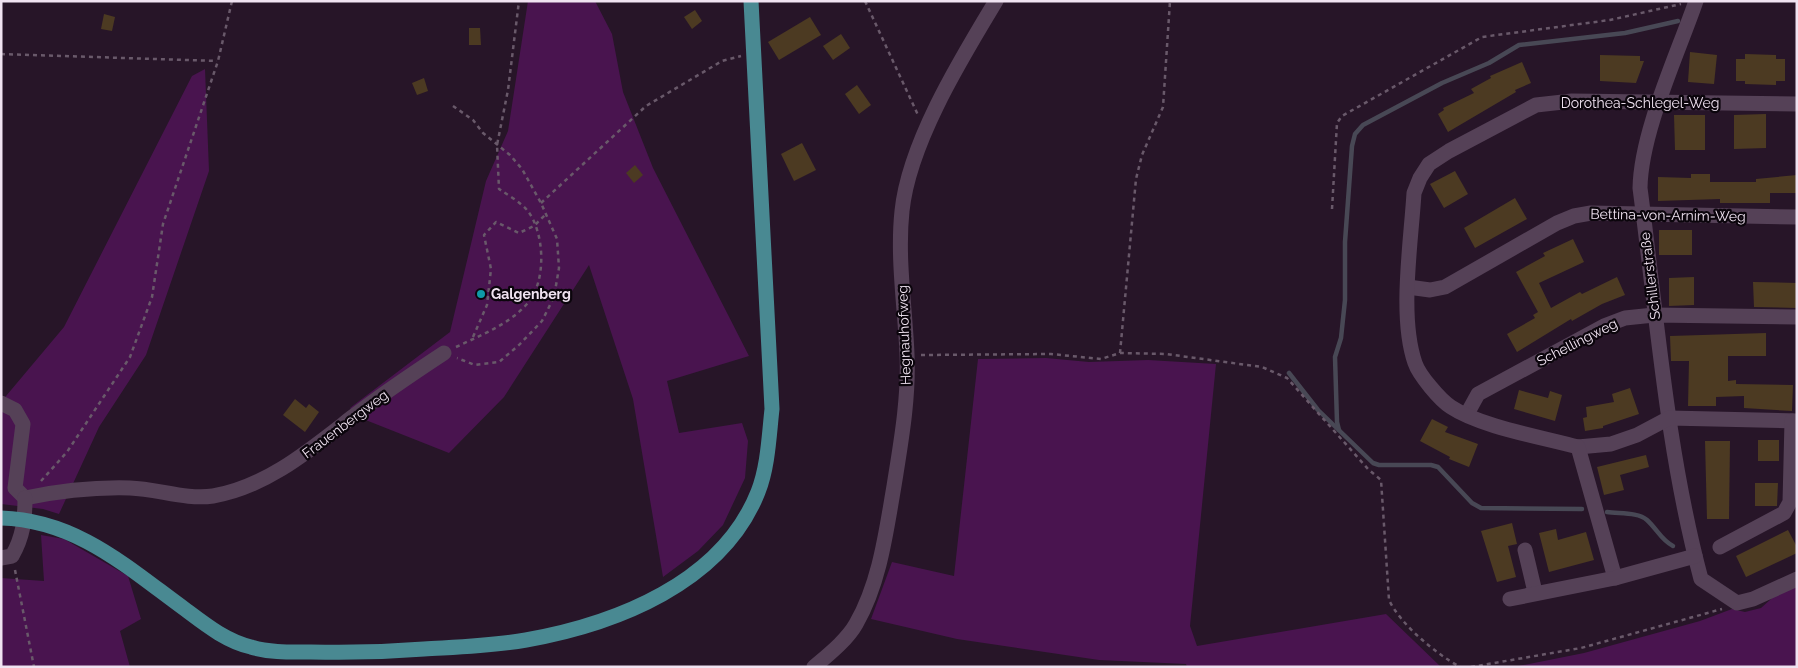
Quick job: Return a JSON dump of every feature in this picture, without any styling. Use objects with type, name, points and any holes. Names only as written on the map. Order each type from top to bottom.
[{"type":"main road","points":[[1,518],[25,518],[64,529],[123,562],[218,634],[251,648],[287,652],[376,653],[526,640],[630,610],[670,590],[702,566],[730,540],[758,492],[768,448],[772,409],[752,1]]},
{"type":"street","name":"Hegnauhofweg","points":[[814,667],[855,626],[867,603],[876,576],[886,533],[904,425],[907,356],[902,291],[902,210],[912,166],[927,125],[996,1]]},
{"type":"street","name":"Schillerstraße","points":[[1695,3],[1643,154],[1640,173],[1654,315],[1669,418],[1695,556],[1701,579],[1737,604]]},
{"type":"street","name":"Dorothea-Schlegel-Weg","points":[[1578,447],[1487,422],[1451,407],[1439,397],[1415,365],[1407,329],[1408,287],[1414,193],[1420,178],[1429,164],[1536,105],[1572,100],[1797,104]]},
{"type":"street","name":"Bettina-von-Arnim-Weg","points":[[1408,287],[1430,290],[1445,287],[1557,223],[1574,216],[1591,213],[1797,217]]},
{"type":"street","name":"Schellingweg","points":[[1467,414],[1478,394],[1604,326],[1626,318],[1654,315],[1797,317]]},
{"type":"street","name":"Frauenbergweg","points":[[25,498],[54,492],[131,488],[181,495],[212,496],[235,491],[308,453],[351,418],[444,352]]},
{"type":"street","points":[[1,403],[15,410],[23,424],[15,488],[25,498],[25,518],[20,542],[7,557]]},
{"type":"street","points":[[1615,578],[1578,447],[1610,444],[1637,435],[1669,418],[1794,421],[1790,502],[1784,513],[1720,547]]},
{"type":"street","points":[[1524,550],[1536,592]]},
{"type":"street","points":[[1510,599],[1536,592],[1615,578],[1695,556]]},
{"type":"street","points":[[1737,604],[1753,599],[1797,579]]},
{"type":"path","points":[[25,498],[67,452],[130,357],[152,297],[163,224],[218,61],[232,1]]},
{"type":"path","points":[[444,352],[505,323],[529,302],[540,276],[542,248],[527,210],[499,189],[496,145],[508,90],[519,1]]},
{"type":"path","points":[[865,1],[918,116],[927,125]]},
{"type":"path","points":[[1120,353],[1136,179],[1142,154],[1163,107],[1170,1]]},
{"type":"path","points":[[1332,209],[1337,123],[1342,116],[1482,37],[1601,22],[1680,4],[1695,3]]},
{"type":"path","points":[[541,203],[646,106],[722,61],[754,53]]},
{"type":"path","points":[[1,54],[218,61]]},
{"type":"path","points":[[444,352],[475,365],[499,362],[542,321],[554,297],[559,268],[557,239],[541,203],[522,169],[510,155],[483,133],[473,120],[453,106]]},
{"type":"path","points":[[473,339],[487,305],[491,269],[484,235],[496,222],[519,233],[534,226],[546,214]]},
{"type":"path","points":[[907,356],[989,353],[1052,354],[1100,359],[1120,353],[1166,354],[1262,367],[1287,378],[1368,469],[1381,480],[1388,600],[1396,614],[1445,658],[1460,667]]},
{"type":"path","points":[[7,557],[21,592],[34,667]]},
{"type":"path","points":[[1471,667],[1581,648],[1719,611],[1737,604]]},
{"type":"shaded area","points":[[528,1],[595,1],[612,34],[623,92],[653,168],[749,356],[667,381],[679,433],[742,423],[748,441],[745,478],[723,525],[698,551],[663,577],[633,399],[589,265],[504,397],[449,453],[358,417],[350,408],[450,332],[486,181],[508,131]]},
{"type":"shaded area","points":[[205,69],[209,171],[146,355],[99,427],[59,514],[43,509],[1,504],[1,402],[64,327],[192,76]]},
{"type":"shaded area","points":[[1046,358],[1089,362],[1148,360],[1216,364],[1190,626],[1197,646],[1386,614],[1441,667],[1187,667],[1186,664],[1099,660],[957,639],[871,619],[892,562],[954,576],[978,359]]},
{"type":"shaded area","points":[[41,535],[64,539],[128,576],[141,619],[120,631],[130,667],[1,667],[1,578],[44,581]]},
{"type":"shaded area","points":[[1797,584],[1797,667],[1514,667],[1584,653],[1700,621],[1732,609],[1745,612],[1761,608],[1781,590]]},
{"type":"building","points":[[695,10],[702,21],[692,29],[684,17]]},
{"type":"building","points":[[104,14],[115,17],[112,31],[101,29]]},
{"type":"building","points":[[810,17],[821,35],[779,60],[768,42]]},
{"type":"building","points":[[469,28],[480,28],[481,45],[469,45]]},
{"type":"building","points":[[841,34],[850,48],[833,60],[823,46]]},
{"type":"building","points":[[1690,52],[1717,55],[1714,84],[1688,82]]},
{"type":"building","points":[[1745,54],[1776,55],[1776,59],[1785,59],[1785,81],[1776,81],[1776,85],[1745,84],[1745,81],[1736,81],[1736,59],[1745,59]]},
{"type":"building","points":[[1600,55],[1640,56],[1640,61],[1644,61],[1636,83],[1600,81]]},
{"type":"building","points":[[1522,62],[1531,83],[1515,90],[1516,92],[1448,132],[1438,114],[1444,110],[1443,108],[1474,93],[1471,89],[1491,78],[1490,76]]},
{"type":"building","points":[[424,78],[428,91],[417,95],[412,83]]},
{"type":"building","points":[[857,85],[871,105],[859,114],[845,94]]},
{"type":"building","points":[[1766,114],[1766,148],[1734,149],[1734,115]]},
{"type":"building","points":[[1674,115],[1705,115],[1705,150],[1675,150]]},
{"type":"building","points":[[802,143],[816,170],[794,181],[781,154]]},
{"type":"building","points":[[635,165],[643,175],[634,183],[626,173]]},
{"type":"building","points":[[1455,171],[1468,194],[1444,208],[1430,184]]},
{"type":"building","points":[[1691,174],[1710,174],[1710,182],[1756,182],[1756,179],[1797,175],[1797,193],[1770,193],[1770,203],[1720,203],[1720,199],[1658,201],[1658,177],[1691,178]]},
{"type":"building","points":[[1515,198],[1527,219],[1475,248],[1464,228]]},
{"type":"building","points":[[1659,230],[1692,230],[1692,255],[1659,255]]},
{"type":"building","points":[[1573,239],[1584,262],[1539,283],[1551,308],[1580,292],[1582,294],[1617,277],[1625,295],[1602,304],[1572,321],[1571,319],[1517,352],[1507,334],[1535,318],[1533,315],[1538,312],[1516,272],[1545,256],[1543,253]]},
{"type":"building","points":[[1694,277],[1694,305],[1669,306],[1669,278]]},
{"type":"building","points":[[1753,282],[1797,283],[1797,308],[1754,307]]},
{"type":"building","points":[[1766,333],[1766,356],[1728,356],[1728,381],[1736,380],[1736,384],[1793,385],[1792,411],[1744,408],[1744,396],[1716,397],[1716,406],[1688,406],[1689,361],[1671,361],[1670,336]]},
{"type":"building","points":[[1630,388],[1639,414],[1603,426],[1603,428],[1585,431],[1583,418],[1587,417],[1586,407],[1614,402],[1612,394]]},
{"type":"building","points":[[1519,390],[1548,398],[1550,391],[1562,395],[1555,421],[1514,409]]},
{"type":"building","points":[[295,399],[306,408],[309,404],[319,412],[305,432],[283,415]]},
{"type":"building","points":[[1432,419],[1448,427],[1445,432],[1478,444],[1469,467],[1449,459],[1450,457],[1420,441]]},
{"type":"building","points":[[1758,440],[1779,440],[1779,461],[1758,461]]},
{"type":"building","points":[[1705,441],[1730,441],[1729,519],[1707,519]]},
{"type":"building","points":[[1646,455],[1649,467],[1620,475],[1624,490],[1604,495],[1597,467]]},
{"type":"building","points":[[1755,483],[1778,483],[1777,506],[1755,506]]},
{"type":"building","points":[[1512,523],[1517,544],[1508,546],[1516,577],[1497,582],[1481,531]]},
{"type":"building","points":[[1556,529],[1558,540],[1586,532],[1594,560],[1549,572],[1539,533]]},
{"type":"building","points":[[1788,530],[1797,547],[1797,553],[1746,577],[1736,556]]},
{"type":"waterway","points":[[1339,430],[1337,422],[1335,357],[1341,338],[1345,300],[1345,242],[1352,146],[1355,134],[1363,125],[1442,83],[1489,63],[1519,45],[1625,33],[1678,21]]},
{"type":"waterway","points":[[1289,373],[1318,410],[1373,463],[1379,465],[1431,465],[1438,467],[1472,503],[1481,508],[1582,509]]},
{"type":"waterway","points":[[1607,512],[1634,514],[1643,517],[1665,541],[1673,546]]},
{"type":"place","name":"Galgenberg","points":[[481,294]]}]
